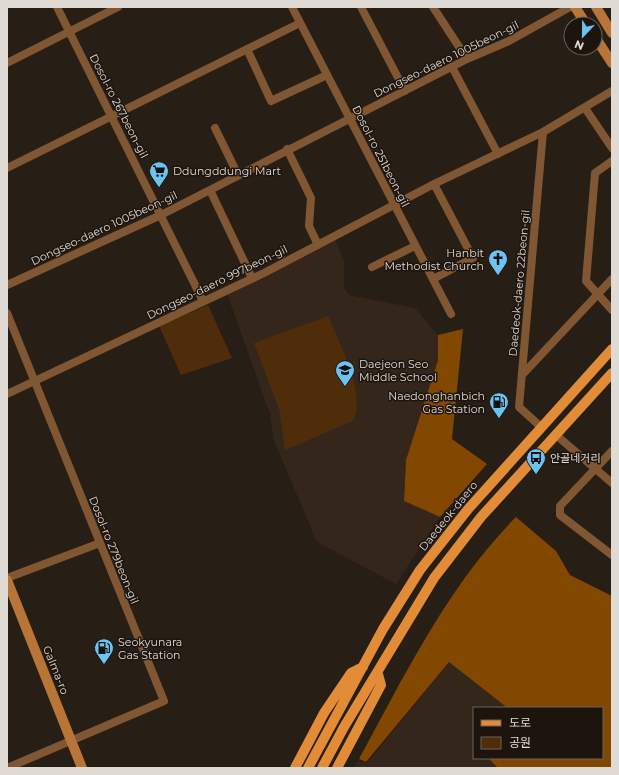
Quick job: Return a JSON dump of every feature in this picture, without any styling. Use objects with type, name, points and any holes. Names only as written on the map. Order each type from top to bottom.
[{"type":"main road","points":[[575,7],[581,16]]},
{"type":"main road","points":[[596,7],[612,33]]},
{"type":"main road","points":[[603,49],[612,63]]},
{"type":"main road","name":"Daedeok-daero","points":[[308,768],[383,629],[420,570],[469,508],[612,349]]},
{"type":"main road","points":[[322,768],[344,726],[378,674],[398,635],[434,578],[482,517],[612,373]]},
{"type":"main road","name":"Galma-ro","points":[[7,579],[82,768]]},
{"type":"main road","points":[[295,768],[324,713],[351,673],[363,667]]},
{"type":"main road","points":[[337,768],[381,685],[378,674]]},
{"type":"street","name":"Dosol-ro 267beon-gil","points":[[57,7],[203,301]]},
{"type":"street","points":[[7,63],[118,7]]},
{"type":"street","name":"Dosol-ro 251beon-gil","points":[[292,7],[450,314]]},
{"type":"street","points":[[361,7],[405,91]]},
{"type":"street","points":[[433,7],[468,59]]},
{"type":"street","name":"Dongseo-daero 1005beon-gil","points":[[7,285],[161,215],[468,59],[509,41],[570,7]]},
{"type":"street","points":[[7,168],[300,23]]},
{"type":"street","points":[[247,49],[271,101],[327,75]]},
{"type":"street","points":[[452,67],[498,154]]},
{"type":"street","name":"Dongseo-daero 997beon-gil","points":[[7,394],[252,278],[434,184],[544,132],[612,91]]},
{"type":"street","points":[[585,108],[612,148]]},
{"type":"street","points":[[215,128],[238,175]]},
{"type":"street","name":"Daedeok-daero 22beon-gil","points":[[541,427],[519,407],[544,132]]},
{"type":"street","points":[[287,150],[311,198],[309,226],[318,245]]},
{"type":"street","points":[[612,161],[595,173],[586,281],[612,310]]},
{"type":"street","points":[[433,279],[473,258],[434,184]]},
{"type":"street","points":[[210,190],[252,278]]},
{"type":"street","points":[[372,267],[415,246]]},
{"type":"street","points":[[522,375],[612,279]]},
{"type":"street","name":"Dosol-ro 279beon-gil","points":[[7,313],[164,701],[71,740]]},
{"type":"street","points":[[556,435],[595,470],[612,482]]},
{"type":"street","points":[[612,451],[560,506],[560,515],[612,554]]},
{"type":"street","name":"Galma-ro","points":[[7,579],[100,543]]},
{"type":"street","points":[[7,768],[71,740]]},
{"type":"shaded area","name":"Daejeon Seo Middle School","points":[[335,238],[344,261],[344,288],[349,295],[415,308],[438,335],[438,360],[406,460],[404,501],[440,517],[396,584],[317,542],[274,441],[270,414],[227,294]]},
{"type":"shaded area","points":[[463,329],[452,439],[487,464],[440,517],[404,501],[406,460],[438,360],[438,335]]},
{"type":"shaded area","points":[[516,517],[556,551],[570,575],[612,596],[612,768],[498,768],[489,759],[603,759],[603,707],[504,707],[449,662],[366,762],[359,759],[429,632],[470,571],[492,543]]},
{"type":"shaded area","points":[[449,662],[505,706],[473,707],[473,759],[489,759],[498,768],[354,768],[358,761],[367,763]]},
{"type":"green space","points":[[208,305],[232,358],[181,375],[159,326]]},
{"type":"green space","points":[[328,316],[350,368],[354,383],[357,397],[353,421],[285,450],[279,409],[254,343]]},
{"type":"place","name":"Ddungddungi Mart","points":[[159,188]]},
{"type":"place","name":"Hanbit Methodist Church","points":[[498,276]]},
{"type":"place","name":"Daejeon Seo Middle School","points":[[345,387]]},
{"type":"place","name":"Naedonghanbich Gas Station","points":[[499,419]]},
{"type":"place","name":"안골네거리","points":[[536,475]]},
{"type":"place","name":"Seokyunara Gas Station","points":[[104,665]]}]
